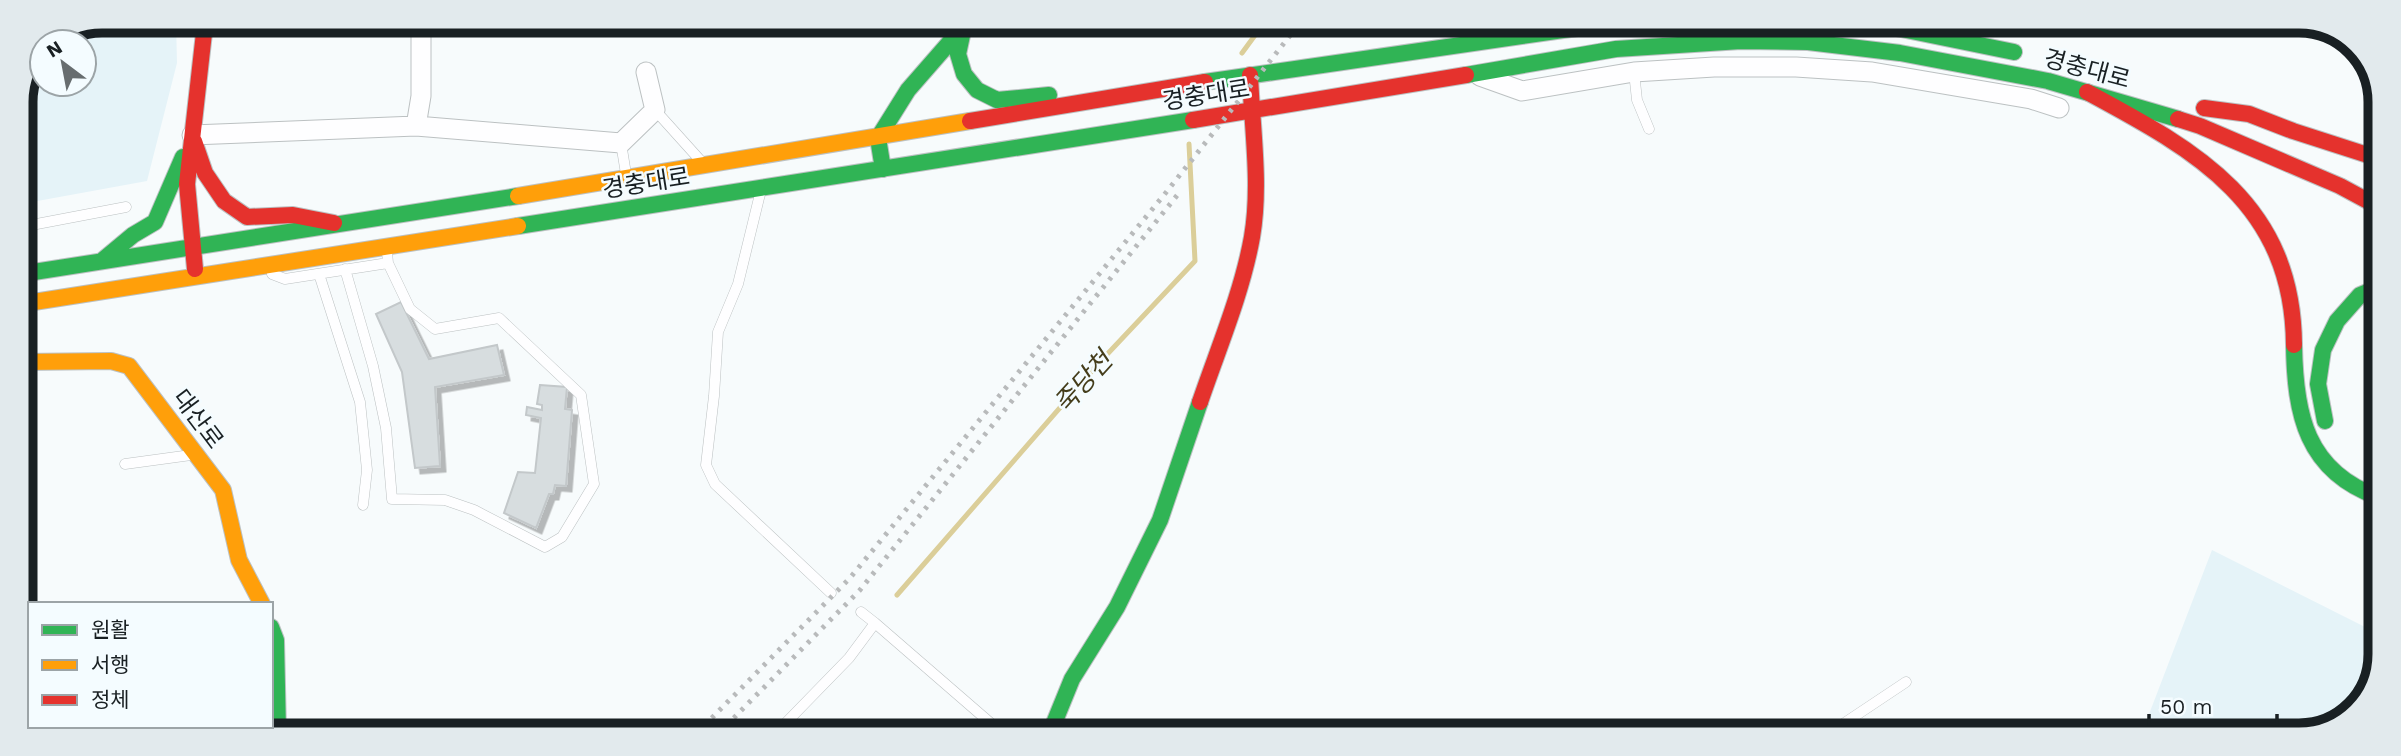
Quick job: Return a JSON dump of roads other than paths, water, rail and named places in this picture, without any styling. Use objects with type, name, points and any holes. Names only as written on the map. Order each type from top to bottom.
[{"type":"main road","points":[[196,278],[187,184],[204,33]]},
{"type":"main road","points":[[883,169],[878,138],[908,90],[958,33]]},
{"type":"main road","points":[[964,33],[958,54],[964,74],[977,90],[997,100],[1045,95],[1093,100]]},
{"type":"main road","name":"경충대로","points":[[33,272],[878,138],[1250,75],[1542,33]]},
{"type":"main road","name":"경충대로","points":[[33,302],[256,268],[387,254],[762,188],[1252,111],[1616,49],[1741,41],[1810,33],[2048,81],[2200,126],[2340,186],[2368,201]]},
{"type":"main road","name":"경충대로","points":[[1920,33],[2029,56]]},
{"type":"main road","points":[[1053,723],[1072,679],[1117,607],[1160,520],[1237,293],[1252,239],[1256,202],[1250,75]]},
{"type":"main road","points":[[2087,92],[2178,142],[2239,195],[2263,224],[2278,256],[2287,289],[2294,326],[2295,386],[2302,421],[2318,454],[2345,482],[2368,492]]},
{"type":"main road","points":[[2310,154],[2197,106],[2249,114],[2368,155]]},
{"type":"main road","points":[[192,135],[205,173],[224,201],[247,217],[293,215],[340,225]]},
{"type":"main road","points":[[103,260],[133,235],[155,222],[192,135]]},
{"type":"main road","points":[[382,218],[387,254]]},
{"type":"main road","points":[[2336,440],[2325,420],[2318,384],[2323,350],[2337,321],[2360,295],[2368,291]]},
{"type":"main road","name":"대산로","points":[[33,362],[111,361],[130,366],[223,490],[239,560],[261,602]]},
{"type":"main road","points":[[273,632],[276,640],[278,723]]},
{"type":"street","points":[[416,126],[421,96],[421,33]]},
{"type":"street","points":[[1806,68],[1810,33]]},
{"type":"street","points":[[1473,73],[1522,91],[1634,72],[1714,67],[1806,68],[1872,72],[2031,99],[2059,108]]},
{"type":"street","points":[[192,135],[416,126],[621,143],[655,110],[646,72]]},
{"type":"lane","points":[[1634,72],[1637,100],[1649,129]]},
{"type":"lane","points":[[655,110],[705,165]]},
{"type":"lane","points":[[621,143],[626,177]]},
{"type":"lane","points":[[762,188],[738,284],[718,332],[715,396],[706,465],[715,484],[831,593]]},
{"type":"lane","points":[[33,225],[126,207]]},
{"type":"lane","points":[[256,268],[285,279],[345,269],[387,254],[410,309],[435,328],[499,318],[581,395],[594,484],[562,537],[545,547],[474,510],[445,500],[392,499],[386,428],[373,366],[345,269]]},
{"type":"lane","points":[[319,274],[360,402],[367,470],[363,505]]},
{"type":"lane","points":[[125,464],[196,455]]},
{"type":"lane","points":[[861,612],[991,723]]},
{"type":"lane","points":[[786,723],[849,658],[876,623]]},
{"type":"lane","points":[[1844,723],[1906,682]]},
{"type":"waterway","name":"죽당천","points":[[1242,53],[1257,33]]},
{"type":"waterway","name":"죽당천","points":[[897,595],[1098,364],[1195,261],[1189,144]]},
{"type":"railway","points":[[707,723],[850,578],[1168,190],[1292,33]]},
{"type":"railway","points":[[729,723],[860,590],[1179,193]]}]
